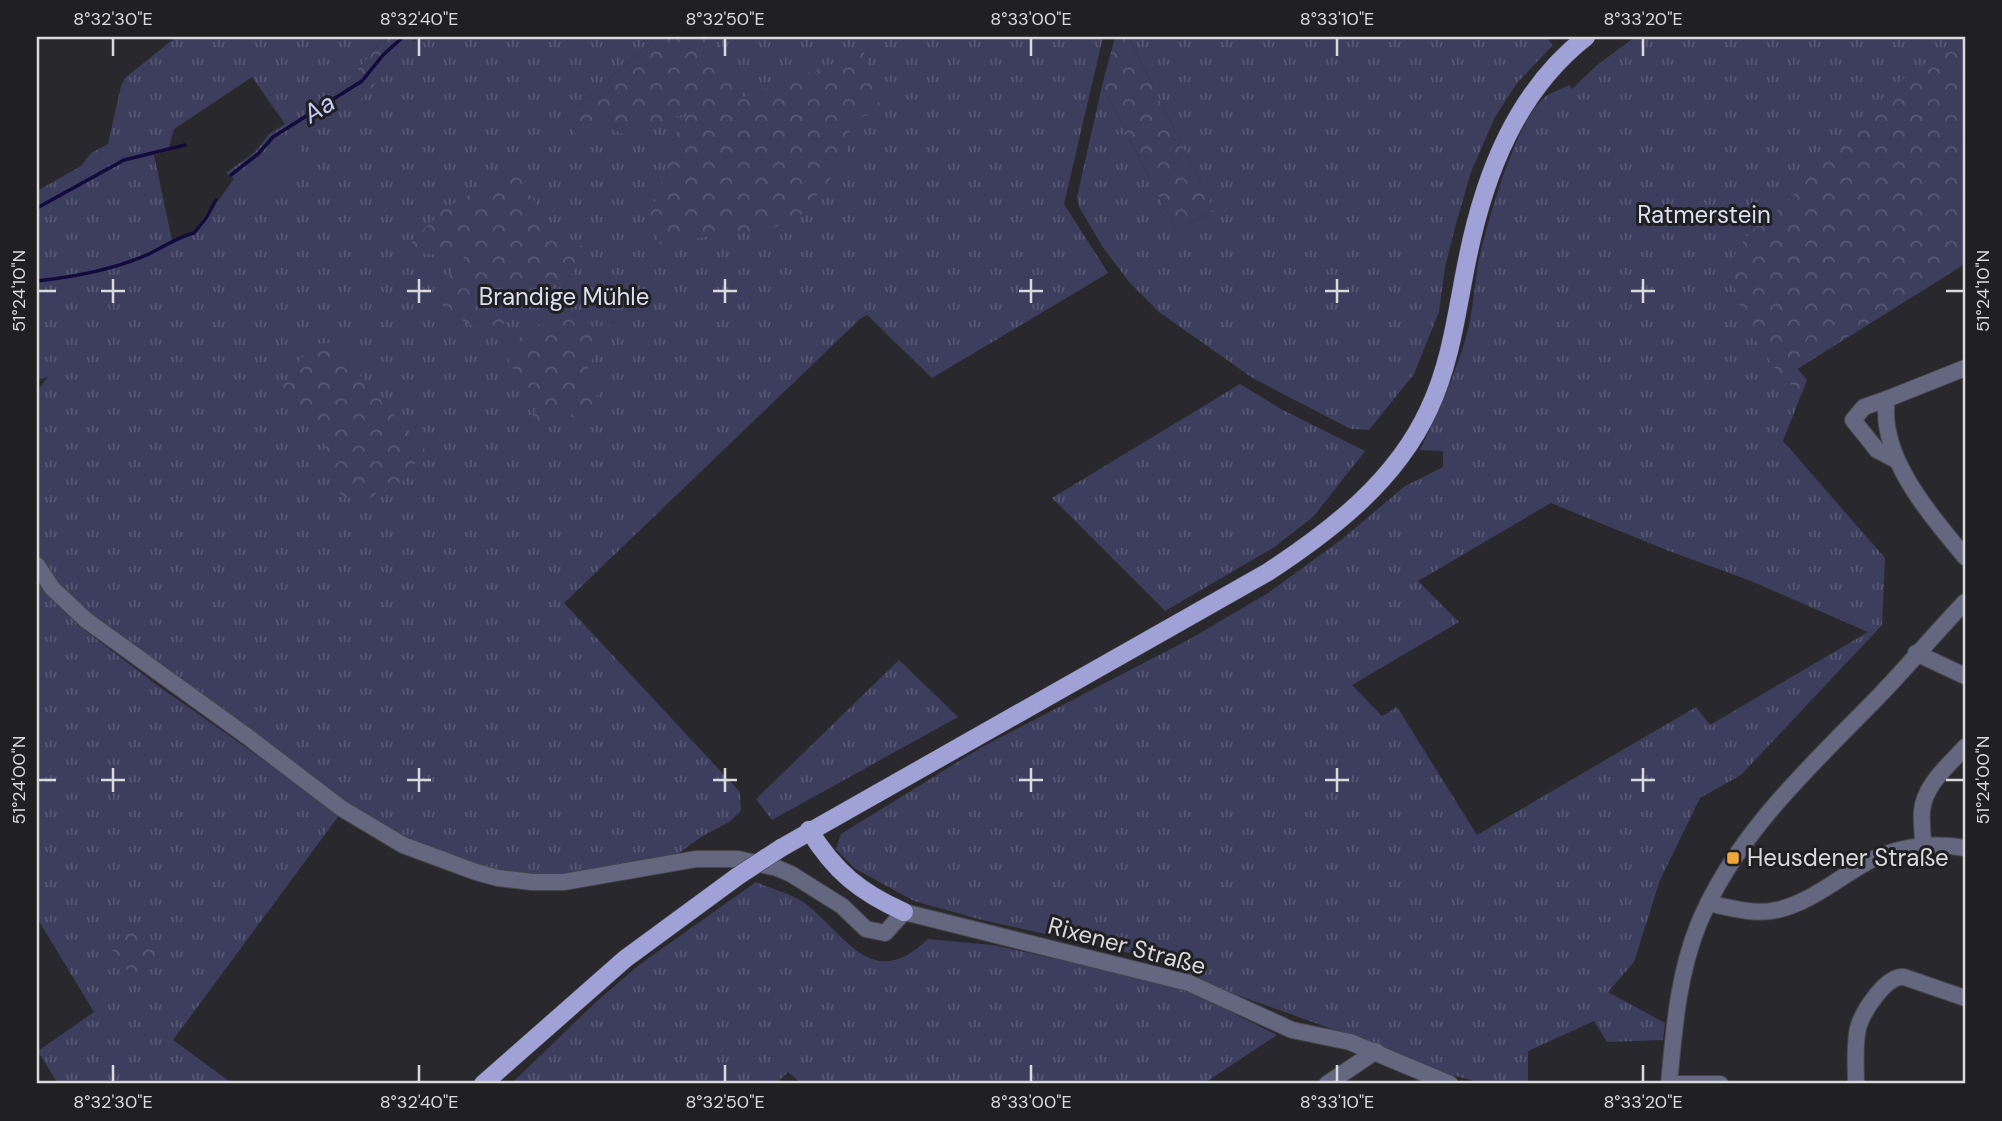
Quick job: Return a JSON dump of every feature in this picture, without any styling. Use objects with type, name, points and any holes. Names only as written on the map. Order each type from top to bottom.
[{"type":"main road","points":[[483,1084],[625,958],[738,876],[809,831],[1268,572],[1327,532],[1390,471],[1428,412],[1445,371],[1481,202],[1499,150],[1530,96],[1549,72],[1586,37]]},
{"type":"main road","points":[[809,831],[830,862],[858,888],[904,912]]},
{"type":"street","points":[[1896,460],[1877,450],[1853,420],[1864,407],[1965,368]]},
{"type":"street","points":[[1887,399],[1886,409],[1896,460],[1931,515],[1965,557]]},
{"type":"street","points":[[37,565],[52,588],[86,620],[341,808],[378,831],[427,855],[498,878],[532,882],[564,882],[696,859],[738,859],[777,868],[807,883],[842,906],[871,932],[885,933],[904,912]]},
{"type":"street","points":[[1669,1084],[1674,1026],[1682,979],[1698,926],[1733,859],[1790,788],[1890,685],[1965,601]]},
{"type":"street","points":[[1916,653],[1965,676]]},
{"type":"street","points":[[1923,845],[1922,810],[1925,797],[1936,779],[1965,747]]},
{"type":"street","points":[[1708,903],[1751,912],[1776,910],[1826,890],[1860,866],[1895,850],[1944,844],[1965,848]]},
{"type":"street","name":"Rixener Straße","points":[[904,912],[1167,976],[1220,996],[1292,1030],[1350,1042],[1450,1084]]},
{"type":"street","points":[[1856,1084],[1858,1029],[1861,1020],[1887,982],[1896,976],[1904,977],[1965,998]]},
{"type":"street","points":[[1327,1084],[1376,1051]]},
{"type":"street","points":[[1679,1084],[1720,1084]]},
{"type":"green space","name":"Brandige Mühle","points":[[176,37],[383,37],[346,83],[421,37],[658,37],[563,118],[667,37],[1103,37],[1064,204],[1108,273],[932,378],[867,315],[861,318],[564,603],[740,792],[741,811],[729,822],[701,837],[672,858],[569,876],[496,874],[382,830],[90,620],[45,572],[38,556],[37,391],[48,377],[37,380],[37,191],[81,166],[91,153],[108,144],[125,78]],"holes":[[[252,77],[285,124],[269,134],[256,151],[226,173],[234,179],[218,201],[215,200],[194,232],[172,240],[154,155],[168,151],[174,129]]]},
{"type":"green space","points":[[383,37],[421,37],[415,39],[362,99],[346,83]]},
{"type":"green space","points":[[658,37],[703,37],[744,97],[864,52],[882,112],[859,117],[850,127],[847,158],[800,216],[769,230],[716,235],[661,245],[648,221],[661,185],[671,144],[687,113],[624,134],[604,126],[582,142],[563,118]]},
{"type":"green space","points":[[1115,37],[1129,37],[1214,211],[1176,229],[1102,86]]},
{"type":"green space","points":[[1129,37],[1546,37],[1553,45],[1517,83],[1495,117],[1471,172],[1457,220],[1445,267],[1439,312],[1414,374],[1369,430],[1351,429],[1254,379],[1159,312],[1130,283],[1104,249],[1079,207],[1077,197],[1102,86],[1176,229],[1214,211]]},
{"type":"green space","name":"Ratmerstein","points":[[1635,37],[1965,37],[1965,264],[1794,371],[1801,395],[1783,441],[1885,558],[1882,625],[1741,775],[1700,798],[1660,880],[1634,962],[1608,992],[1665,1023],[1663,1040],[1607,1042],[1594,1021],[1528,1051],[1528,1084],[1485,1084],[1427,1068],[1388,1049],[1212,986],[1148,957],[982,920],[914,901],[854,868],[836,849],[841,834],[982,747],[1190,639],[1268,593],[1341,540],[1405,486],[1443,467],[1443,451],[1420,450],[1462,352],[1482,247],[1513,149],[1534,109],[1545,97],[1569,85],[1572,89],[1597,65]],"holes":[[[1551,503],[1751,581],[1868,632],[1710,725],[1696,707],[1477,835],[1397,707],[1382,716],[1352,685],[1459,622],[1418,581]]]},
{"type":"green space","points":[[1961,37],[1965,37],[1965,263],[1797,368],[1807,380],[1801,395],[1773,366],[1746,326],[1732,278],[1733,258],[1747,236],[1782,207],[1894,86]]},
{"type":"green space","points":[[291,138],[307,157],[257,197],[242,178]]},
{"type":"green space","points":[[525,171],[528,192],[553,227],[587,250],[569,279],[544,278],[508,322],[483,332],[445,310],[435,292],[465,256],[402,252],[446,207],[508,176]]},
{"type":"green space","points":[[564,317],[585,327],[610,325],[603,345],[587,366],[599,392],[583,421],[571,416],[568,405],[558,420],[542,428],[532,418],[541,395],[523,384],[503,351],[535,326]]},
{"type":"green space","points":[[348,342],[354,368],[425,450],[401,483],[380,489],[369,500],[342,497],[322,460],[325,445],[282,386],[312,344]]},
{"type":"green space","points":[[1240,384],[1281,409],[1365,451],[1313,517],[1273,548],[1165,611],[1052,498]]},
{"type":"green space","points":[[37,583],[79,626],[157,685],[340,814],[173,1040],[233,1084],[58,1084],[38,1051],[94,1012],[37,918]]},
{"type":"green space","points":[[899,660],[958,717],[772,820],[756,799]]},
{"type":"green space","points":[[756,882],[801,900],[861,954],[876,960],[891,961],[908,954],[928,939],[993,945],[1178,986],[1277,1035],[1203,1084],[802,1084],[788,1072],[776,1084],[511,1084],[596,1002],[639,965]]},
{"type":"green space","points":[[128,928],[165,956],[144,975],[134,980],[111,947]]},
{"type":"waterway","name":"Aa","points":[[231,175],[258,154],[273,137],[362,81],[383,55],[403,37]]},
{"type":"waterway","points":[[37,208],[124,160],[185,145]]},
{"type":"waterway","name":"Aa","points":[[37,281],[94,272],[149,254],[194,233],[216,200]]},
{"type":"place","name":"Heusdener Straße","points":[[1733,858]]}]
